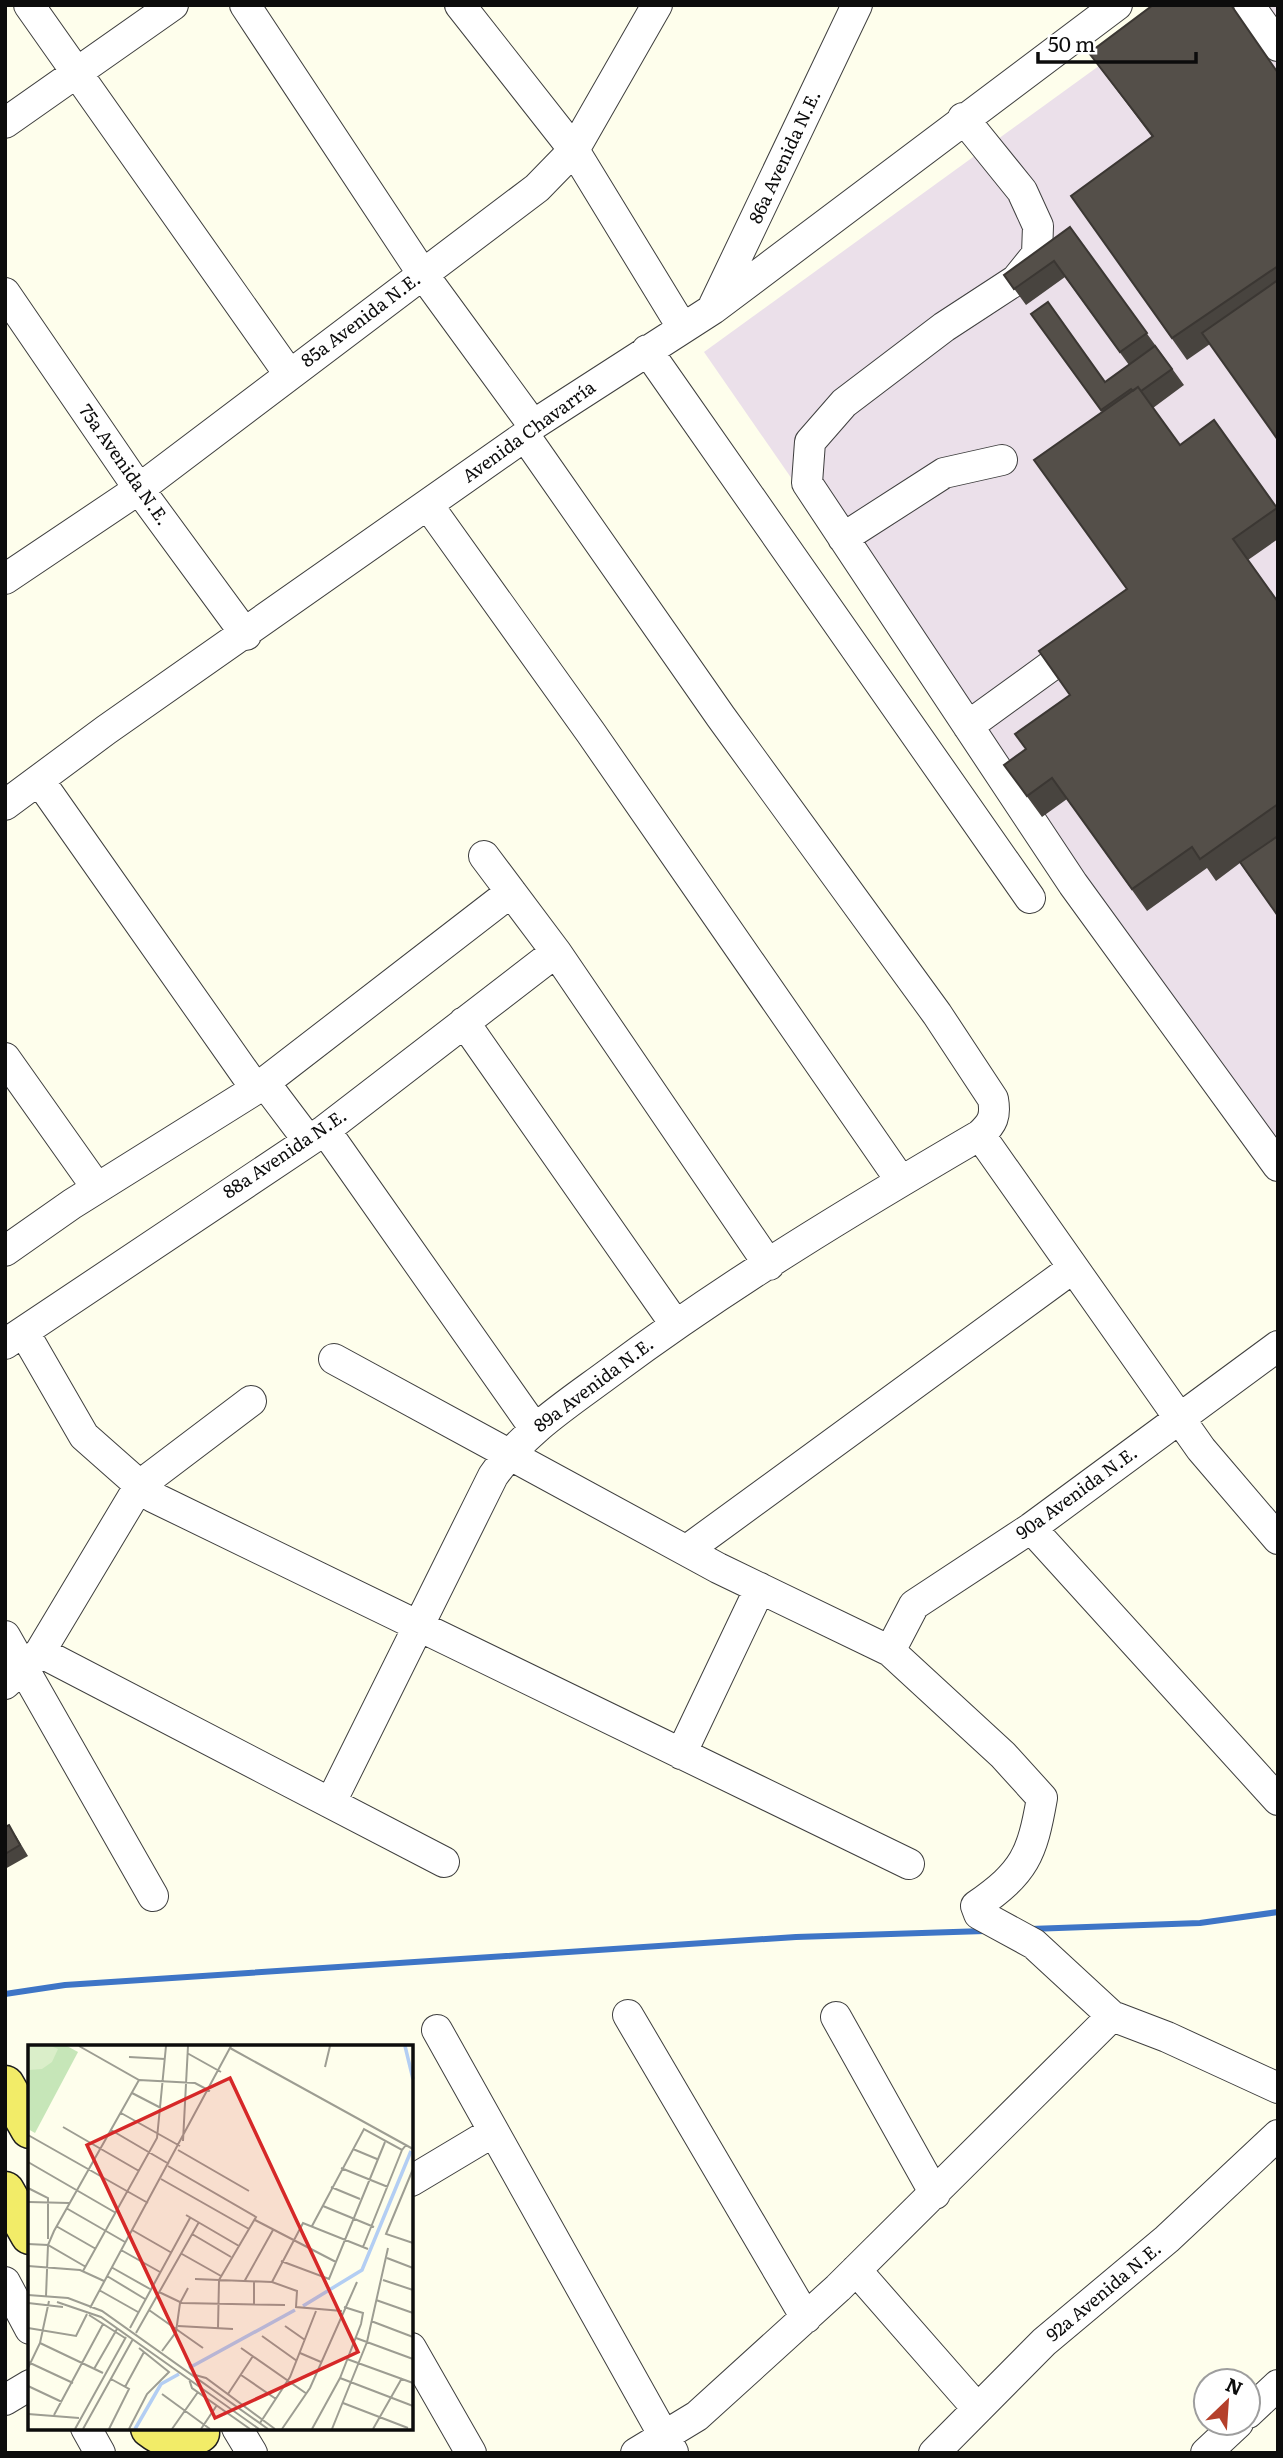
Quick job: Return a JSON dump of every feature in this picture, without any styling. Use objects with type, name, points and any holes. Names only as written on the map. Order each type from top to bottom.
[{"type":"main road","points":[[5,2085],[28,2125]]},
{"type":"main road","points":[[5,2191],[28,2231]]},
{"type":"main road","points":[[139,2430],[152,2453]]},
{"type":"main road","points":[[152,2430],[163,2439],[186,2441],[211,2435]]},
{"type":"street","points":[[29,5],[289,374]]},
{"type":"street","points":[[5,123],[173,5]]},
{"type":"street","points":[[244,5],[721,717],[937,1014],[993,1099],[996,1113],[991,1125],[980,1135],[1201,1449],[1278,1539]]},
{"type":"street","points":[[460,5],[574,150],[682,327]]},
{"type":"street","name":"85a Avenida N.E.","points":[[5,579],[139,489],[537,188],[574,150],[657,5]]},
{"type":"street","name":"86a Avenida N.E.","points":[[713,309],[857,5]]},
{"type":"street","name":"Avenida Chavarría","points":[[5,805],[106,730],[246,635],[529,431],[647,350],[713,309],[963,118],[1086,14],[1117,5]]},
{"type":"street","points":[[1249,5],[1278,47]]},
{"type":"street","points":[[963,118],[1022,191],[1038,226],[1037,254],[1016,280],[944,327],[844,403],[810,442],[807,483],[1073,884],[1276,1160]]},
{"type":"street","name":"75a Avenida N.E.","points":[[5,293],[139,489],[246,635]]},
{"type":"street","points":[[647,350],[1030,898]]},
{"type":"street","points":[[843,538],[944,473],[1002,460]]},
{"type":"street","points":[[428,505],[592,733],[901,1181]]},
{"type":"street","points":[[968,726],[1087,639]]},
{"type":"street","points":[[39,780],[260,1086],[316,1134],[535,1429]]},
{"type":"street","points":[[484,856],[556,952],[769,1265]]},
{"type":"street","points":[[5,1251],[97,1188],[260,1086],[511,892]]},
{"type":"street","name":"88a Avenida N.E.","points":[[14,1338],[316,1134],[556,952]]},
{"type":"street","points":[[464,1022],[675,1324]]},
{"type":"street","points":[[5,1058],[97,1188]]},
{"type":"street","name":"89a Avenida N.E.","points":[[331,1802],[416,1626],[493,1476],[509,1454],[535,1429],[675,1324],[901,1181],[980,1135]]},
{"type":"street","points":[[687,1550],[1073,1268]]},
{"type":"street","points":[[14,1338],[84,1436],[153,1497],[909,1864]]},
{"type":"street","name":"90a Avenida N.E.","points":[[890,1651],[914,1605],[1031,1528],[1278,1346]]},
{"type":"street","points":[[334,1359],[687,1550],[890,1651],[1003,1755],[1042,1798],[1034,1844],[1007,1884],[976,1906],[979,1914],[1034,1944],[1112,2016],[1167,2037],[1278,2088]]},
{"type":"street","points":[[23,1668],[140,1485],[251,1401]]},
{"type":"street","points":[[1031,1528],[1278,1800]]},
{"type":"street","points":[[681,1754],[760,1588]]},
{"type":"street","points":[[5,1636],[153,1895]]},
{"type":"street","points":[[23,1668],[331,1802],[444,1862]]},
{"type":"street","points":[[628,2015],[806,2318]]},
{"type":"street","points":[[636,2453],[668,2444],[806,2318],[935,2194],[1112,2016]]},
{"type":"street","points":[[836,2017],[935,2194]]},
{"type":"street","points":[[437,2030],[668,2444]]},
{"type":"street","points":[[5,2077],[28,2091]]},
{"type":"street","points":[[413,2180],[493,2132]]},
{"type":"street","name":"92a Avenida N.E.","points":[[934,2453],[976,2407],[1044,2342],[1167,2239],[1278,2135]]},
{"type":"street","points":[[856,2270],[976,2407]]},
{"type":"street","points":[[5,2282],[28,2325]]},
{"type":"street","points":[[413,2352],[471,2453]]},
{"type":"street","points":[[1262,2400],[1278,2385]]},
{"type":"street","points":[[5,2400],[28,2386]]},
{"type":"street","points":[[87,2430],[100,2453]]},
{"type":"street","points":[[211,2435],[252,2453]]},
{"type":"street","points":[[1206,2453],[1223,2437]]},
{"type":"shaded area","points":[[1183,5],[1278,5],[1278,1181],[704,352]]},
{"type":"building","points":[[1153,5],[1231,5],[1278,73],[1278,266],[1172,338],[1071,196],[1153,136],[1089,53]]},
{"type":"building","points":[[1070,227],[1147,333],[1120,352],[1054,261],[1014,289],[1004,275]]},
{"type":"building","points":[[1278,280],[1278,440],[1202,333]]},
{"type":"building","points":[[1048,302],[1105,382],[1155,346],[1172,369],[1141,391],[1138,387],[1133,391],[1131,389],[1101,410],[1031,314]]},
{"type":"building","points":[[1138,387],[1180,445],[1214,420],[1277,508],[1233,539],[1278,602],[1278,804],[1200,859],[1192,847],[1132,889],[1052,778],[1027,796],[1004,765],[1026,749],[1015,734],[1070,695],[1039,651],[1127,589],[1034,460]]},
{"type":"building","points":[[1278,836],[1278,916],[1240,862]]},
{"type":"building","points":[[9,1825],[20,1845],[5,1854],[5,1827]]},
{"type":"waterway","points":[[1030,1929],[1200,1923],[1278,1912]]},
{"type":"waterway","points":[[5,1994],[65,1985],[796,1937],[985,1931]]}]
